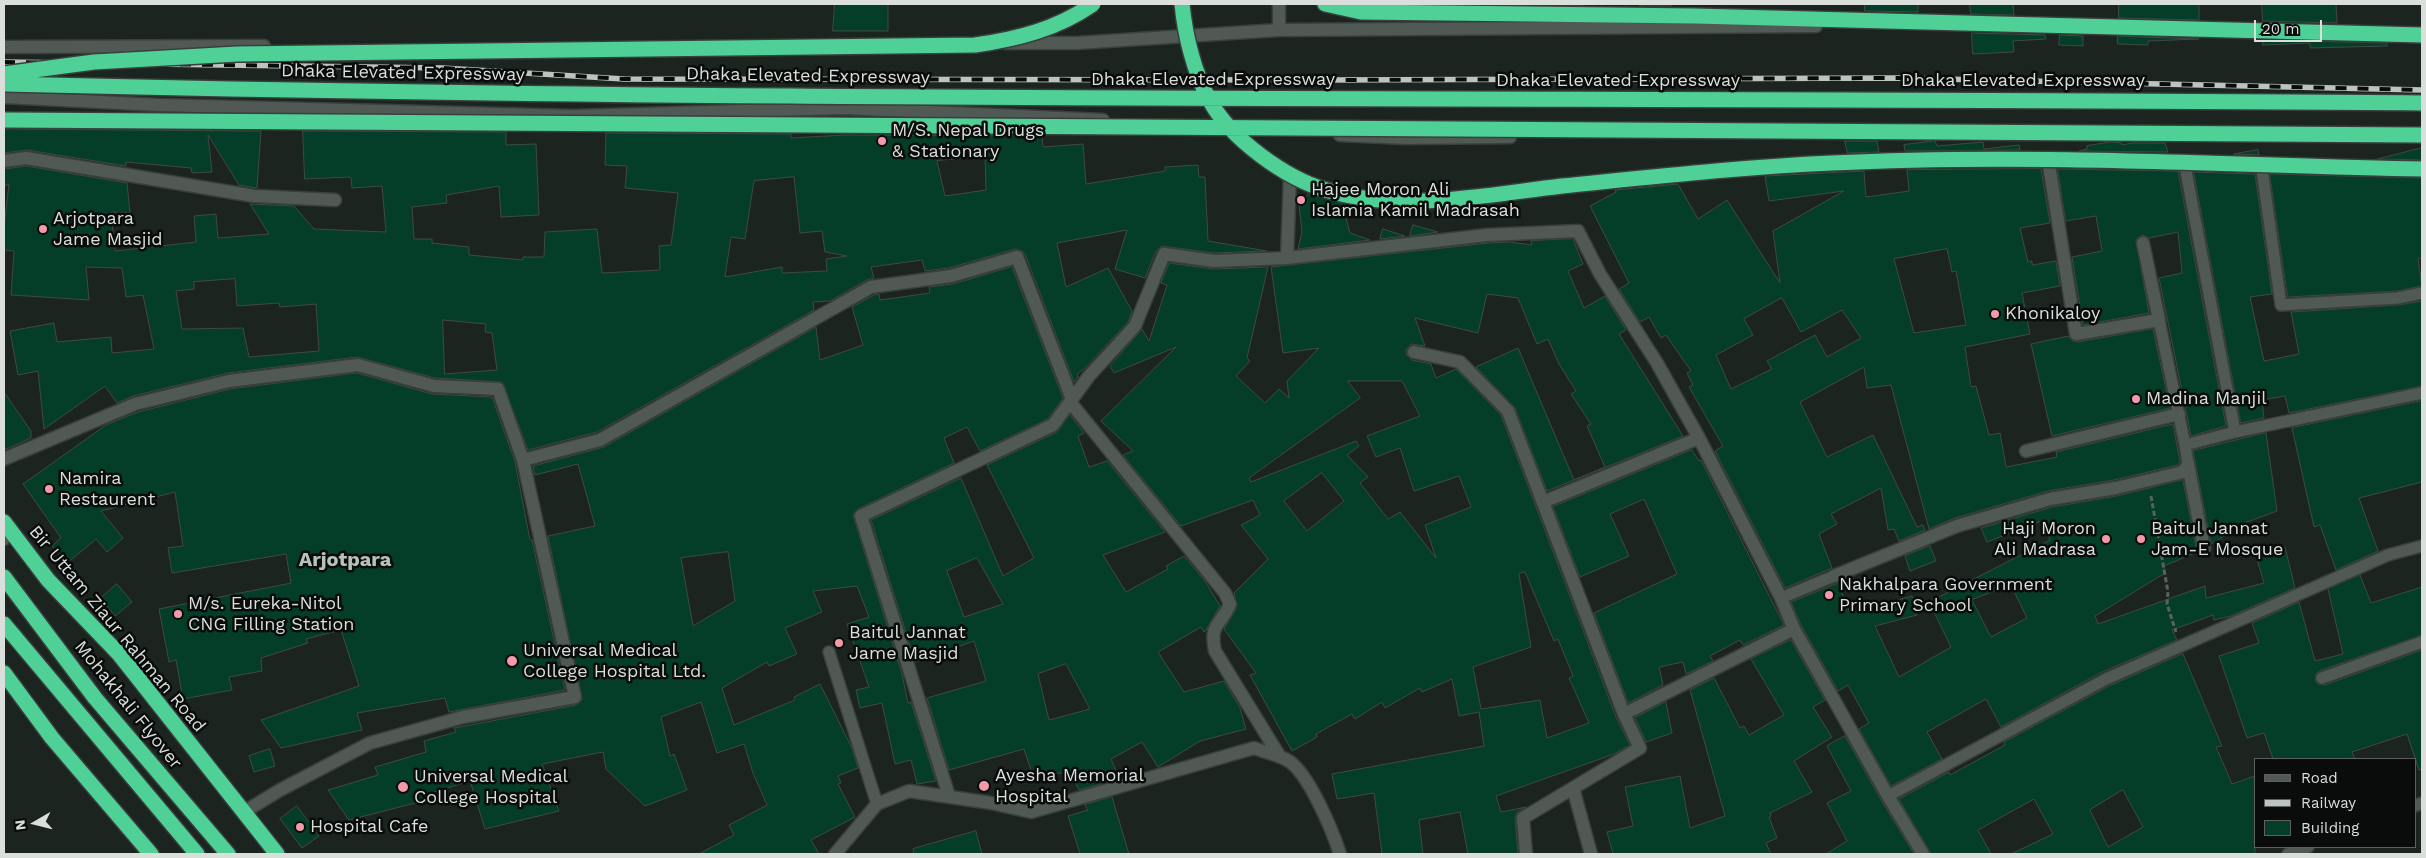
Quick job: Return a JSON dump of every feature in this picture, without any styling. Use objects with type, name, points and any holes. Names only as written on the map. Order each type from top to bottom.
[{"type":"highway","points":[[4,74],[94,62],[237,54],[976,45],[1038,33],[1093,4]]},
{"type":"highway","points":[[1182,4],[1190,45],[1199,75],[1210,102],[1228,124],[1253,149],[1300,180],[1324,190],[1352,197],[1386,201],[1424,201],[1628,180],[1830,163],[1930,160],[2036,158],[2422,169]]},
{"type":"highway","points":[[1325,4],[1361,12],[1695,16],[2422,35]]},
{"type":"highway","name":"Dhaka Elevated Expressway","points":[[4,84],[314,91],[1232,99],[1748,101],[1951,99],[2422,103]]},
{"type":"highway","points":[[4,120],[2422,134]]},
{"type":"highway","name":"Bir Uttam Ziaur Rahman Road","points":[[6,530],[54,586],[119,654],[277,854]]},
{"type":"highway","name":"Mohakhali Flyover","points":[[4,577],[95,698],[228,854]]},
{"type":"highway","points":[[4,624],[197,854]]},
{"type":"highway","points":[[4,673],[52,738],[151,854]]},
{"type":"street","points":[[1279,4],[1279,30]]},
{"type":"street","points":[[4,47],[1077,43],[1279,30],[2000,25]]},
{"type":"street","points":[[4,97],[158,105],[574,116],[843,108],[1061,117],[1260,132],[1406,138],[1661,135],[1800,128],[1937,125],[2422,134]]},
{"type":"street","points":[[4,161],[26,158],[254,196],[335,200]]},
{"type":"street","points":[[2049,165],[2076,334],[2159,320],[2143,243]]},
{"type":"street","points":[[1287,258],[1290,175]]},
{"type":"street","points":[[949,796],[860,516],[1053,425],[1089,376],[1135,326],[1164,254],[1214,261],[1287,258],[1487,234],[1578,231],[1600,274],[1657,363],[1699,438],[1727,497],[1781,598],[1794,629],[1888,796],[1923,854]]},
{"type":"street","points":[[523,460],[600,440],[871,287],[951,276],[1017,257],[1071,400],[1225,593],[1230,604],[1225,616],[1216,623],[1212,638],[1215,651],[1280,757]]},
{"type":"street","points":[[1414,352],[1460,362],[1508,412],[1624,714],[1640,748],[1523,818],[1526,854]]},
{"type":"street","points":[[4,459],[135,404],[229,381],[358,365],[434,386],[498,389],[523,460],[575,697],[464,717],[370,743],[280,790],[244,812]]},
{"type":"street","points":[[2026,451],[2179,414]]},
{"type":"street","points":[[1543,502],[1699,438]]},
{"type":"street","points":[[1834,576],[1957,526],[2050,499],[2148,481],[2185,468],[2204,549]]},
{"type":"street","points":[[1624,714],[1794,629]]},
{"type":"street","points":[[835,854],[877,804],[908,791],[991,803],[1031,812],[1254,748],[1289,760],[1310,786],[1331,824],[1340,854]]},
{"type":"street","points":[[1573,788],[1591,854]]},
{"type":"lane","points":[[2185,166],[2235,432]]},
{"type":"lane","points":[[2262,170],[2281,305],[2398,298],[2422,293]]},
{"type":"lane","points":[[2159,320],[2185,445],[2185,468]]},
{"type":"lane","points":[[2185,445],[2235,432],[2422,393]]},
{"type":"lane","points":[[1888,796],[2106,679],[2388,555],[2422,546]]},
{"type":"lane","points":[[1781,598],[1834,576]]},
{"type":"lane","points":[[2322,678],[2422,642]]},
{"type":"lane","points":[[830,652],[877,804]]},
{"type":"lane","points":[[2288,854],[2305,848]]},
{"type":"path","points":[[2148,481],[2168,592],[2167,604],[2180,646]]},
{"type":"building","points":[[835,4],[888,4],[888,31],[833,31]]},
{"type":"building","points":[[1455,4],[1585,4],[1584,5]]},
{"type":"building","points":[[1640,4],[1672,4],[1671,6],[1640,6]]},
{"type":"building","points":[[1865,4],[1918,4],[1918,12],[1865,11]]},
{"type":"building","points":[[1970,4],[2013,4],[2014,15],[1971,14]]},
{"type":"building","points":[[2119,4],[2199,4],[2199,20],[2119,18]]},
{"type":"building","points":[[2262,4],[2336,4],[2337,23],[2263,21]]},
{"type":"building","points":[[1972,33],[2045,35],[2046,39],[2013,41],[2014,52],[1973,54]]},
{"type":"building","points":[[2060,35],[2083,36],[2083,46],[2059,45]]},
{"type":"building","points":[[2118,36],[2199,39],[2148,41],[2148,45],[2118,44]]},
{"type":"building","points":[[2263,40],[2387,43],[2387,46],[2310,48],[2310,43],[2263,45]]},
{"type":"building","points":[[4,129],[261,131],[257,188],[239,185],[208,135],[212,172],[192,173],[191,168],[126,162],[126,166],[27,150],[4,153]]},
{"type":"building","points":[[303,131],[506,132],[506,145],[536,144],[539,215],[501,217],[499,186],[446,195],[447,203],[412,207],[414,239],[432,239],[432,243],[469,247],[469,255],[523,260],[523,257],[544,257],[545,232],[597,229],[602,273],[660,270],[659,246],[671,245],[678,193],[625,188],[627,166],[605,165],[606,133],[791,134],[791,138],[844,135],[1042,136],[1043,147],[1083,144],[1086,184],[1165,171],[1165,167],[1198,165],[1199,177],[1205,177],[1208,241],[1267,251],[1214,253],[1162,246],[1156,251],[1145,278],[1115,269],[1127,230],[1057,243],[1066,287],[1108,268],[1132,311],[1128,322],[1077,374],[1078,377],[1074,382],[1025,254],[1015,249],[949,268],[925,271],[922,260],[871,267],[874,278],[830,301],[813,302],[814,310],[597,432],[528,450],[502,382],[435,378],[357,357],[228,373],[133,396],[117,403],[105,386],[44,429],[38,371],[18,375],[10,331],[54,323],[57,342],[111,337],[112,353],[154,349],[143,295],[126,297],[122,268],[86,267],[89,300],[11,295],[14,251],[4,250],[4,227],[9,184],[4,186],[4,169],[26,166],[127,183],[130,213],[111,212],[115,251],[196,242],[194,216],[216,214],[218,238],[269,234],[250,204],[294,206],[314,229],[386,232],[382,186],[352,188],[351,177],[305,179]],"holes":[[[985,156],[986,190],[945,196],[937,161]],[[794,177],[800,233],[822,231],[825,252],[847,256],[826,259],[827,271],[782,273],[782,267],[725,277],[731,237],[745,239],[754,181]],[[235,279],[237,306],[279,303],[280,307],[316,304],[319,351],[249,357],[243,328],[182,329],[176,291],[194,289],[194,282]],[[443,320],[486,324],[485,332],[492,333],[497,370],[445,374]]]},
{"type":"building","points":[[1845,141],[1877,141],[1879,152],[1848,153]]},
{"type":"building","points":[[1935,141],[1937,146],[1983,142],[1984,149],[2019,145],[2020,150],[1905,151],[1904,145]]},
{"type":"building","points":[[2111,142],[2122,143],[2122,145],[2132,143],[2165,143],[2168,152],[2079,151],[2087,149],[2087,146]]},
{"type":"building","points":[[2422,148],[2422,160],[2378,159]]},
{"type":"building","points":[[2258,150],[2259,155],[2234,154]]},
{"type":"building","points":[[2041,169],[2050,223],[2020,228],[2028,262],[2032,261],[2032,265],[2056,261],[2060,286],[2022,293],[2030,334],[1965,347],[1971,387],[1976,386],[1989,435],[2000,433],[2006,467],[2057,457],[2056,452],[2173,424],[2180,462],[2178,465],[2114,480],[2048,491],[1955,518],[1929,529],[1891,385],[1867,388],[1864,367],[1800,402],[1827,457],[1873,435],[1917,527],[1923,525],[1925,530],[1899,541],[1894,529],[1888,530],[1881,488],[1831,514],[1837,524],[1819,534],[1832,568],[1785,588],[1715,451],[1723,446],[1689,387],[1693,385],[1687,373],[1691,371],[1666,335],[1661,338],[1649,317],[1640,322],[1619,289],[1629,283],[1590,206],[1616,192],[1615,190],[1678,184],[1698,219],[1727,200],[1780,283],[1773,231],[1844,191],[1769,201],[1765,176],[1864,171],[1866,197],[1909,191],[1907,170]],"holes":[[[1947,249],[1952,272],[1956,271],[1966,325],[1914,333],[1894,259]],[[1782,298],[1801,332],[1842,310],[1861,338],[1827,357],[1815,335],[1767,361],[1772,369],[1731,389],[1716,355],[1753,335],[1744,319]]]},
{"type":"building","points":[[2058,169],[2178,171],[2226,426],[2191,436],[2159,278],[2182,273],[2178,232],[2149,238],[2142,235],[2136,240],[2149,313],[2083,325],[2072,257],[2102,251],[2096,216],[2066,221]]},
{"type":"building","points":[[2194,172],[2255,174],[2272,294],[2250,297],[2264,361],[2299,354],[2291,312],[2398,305],[2422,301],[2422,386],[2289,413],[2285,396],[2262,400],[2264,418],[2241,423]]},
{"type":"building","points":[[2270,174],[2422,178],[2422,258],[2418,259],[2422,286],[2397,291],[2288,297]]},
{"type":"building","points":[[1309,194],[1342,203],[1350,233],[1370,240],[1298,249],[1302,232],[1299,205]]},
{"type":"building","points":[[1413,225],[1438,232],[1410,236]]},
{"type":"building","points":[[1383,229],[1405,236],[1380,239]]},
{"type":"building","points":[[1573,239],[1583,264],[1568,271],[1584,308],[1605,296],[1626,330],[1619,334],[1683,436],[1547,491],[1515,408],[1476,367],[1518,348],[1574,480],[1605,467],[1587,426],[1591,424],[1571,394],[1576,391],[1559,364],[1548,339],[1537,344],[1518,298],[1487,294],[1478,333],[1415,318],[1425,346],[1411,344],[1406,350],[1406,354],[1412,360],[1431,364],[1436,378],[1456,369],[1501,415],[1616,717],[1630,745],[1614,754],[1496,796],[1501,812],[1526,807],[1518,811],[1515,818],[1518,854],[1468,854],[1460,812],[1419,820],[1423,854],[1382,854],[1374,793],[1337,799],[1332,774],[1484,746],[1479,712],[1459,716],[1452,679],[1422,692],[1420,688],[1385,708],[1382,702],[1355,719],[1352,714],[1316,734],[1317,737],[1292,751],[1250,675],[1256,673],[1224,629],[1237,607],[1234,593],[1268,559],[1241,525],[1260,515],[1253,500],[1181,526],[1123,455],[1133,451],[1101,421],[1176,347],[1114,373],[1110,366],[1142,329],[1149,341],[1167,285],[1161,283],[1169,263],[1214,269],[1268,267],[1247,358],[1250,361],[1236,376],[1265,403],[1279,389],[1289,398],[1287,381],[1319,348],[1283,353],[1271,267],[1488,243],[1509,242],[1532,245],[1531,241]],"holes":[[[1348,381],[1402,381],[1420,416],[1367,436],[1376,457],[1400,448],[1414,491],[1459,476],[1471,507],[1425,525],[1436,558],[1400,512],[1388,519],[1360,483],[1368,477],[1347,455],[1359,446],[1356,441],[1251,482],[1249,478],[1360,398]],[[1322,473],[1344,501],[1307,531],[1284,501]],[[1525,572],[1554,641],[1558,639],[1573,676],[1569,678],[1589,723],[1547,738],[1540,700],[1481,709],[1473,667],[1531,647],[1519,574]]]},
{"type":"building","points":[[1012,267],[1063,398],[1048,419],[980,451],[967,427],[944,438],[954,463],[858,509],[853,515],[902,674],[908,703],[911,702],[936,781],[917,784],[911,760],[895,764],[882,703],[860,708],[856,690],[869,687],[847,624],[869,617],[857,586],[813,591],[822,612],[785,628],[797,654],[769,666],[767,662],[722,688],[734,725],[795,700],[794,697],[820,684],[852,748],[858,768],[838,776],[841,783],[838,784],[855,817],[811,840],[819,854],[699,854],[734,835],[729,825],[767,805],[753,773],[744,744],[717,753],[701,702],[661,717],[670,756],[674,754],[687,790],[645,806],[606,769],[603,752],[542,764],[559,811],[485,829],[470,781],[425,795],[427,800],[349,820],[328,790],[378,775],[375,767],[426,752],[424,741],[456,732],[454,728],[576,705],[582,700],[548,536],[595,526],[578,464],[535,475],[533,466],[604,447],[816,327],[820,360],[863,345],[852,307],[874,295],[879,294],[880,300],[930,293],[929,287],[953,284]],"holes":[[[728,552],[735,601],[693,626],[681,558]]]},
{"type":"building","points":[[2153,329],[2170,408],[2052,436],[2031,344],[2068,336],[2077,342]]},
{"type":"building","points":[[357,373],[432,394],[492,397],[515,462],[530,540],[532,540],[565,690],[449,712],[445,698],[357,713],[362,730],[281,748],[261,720],[359,686],[341,630],[306,639],[308,643],[261,658],[262,671],[229,677],[232,690],[183,699],[176,660],[169,662],[159,609],[291,583],[286,554],[172,573],[168,548],[183,546],[175,492],[101,511],[123,538],[107,552],[96,539],[66,564],[52,546],[61,538],[23,484],[106,425],[138,412],[230,389]]},
{"type":"building","points":[[4,392],[31,431],[31,438],[4,450]]},
{"type":"building","points":[[2422,401],[2422,482],[2359,498],[2378,551],[2336,570],[2320,525],[2314,527],[2292,428]]},
{"type":"building","points":[[1070,415],[1084,433],[1078,436],[1089,467],[1107,461],[1165,532],[1103,555],[1126,592],[1168,569],[1166,566],[1184,556],[1205,581],[1220,606],[1206,630],[1204,632],[1201,627],[1158,652],[1184,692],[1224,681],[1240,708],[1246,729],[1200,741],[1158,767],[1142,742],[1111,759],[1118,775],[1108,782],[1079,790],[1070,772],[1033,776],[1024,749],[949,770],[927,698],[986,681],[974,641],[915,662],[871,520],[961,478],[1003,576],[1034,558],[987,465],[1057,432]],"holes":[[[977,558],[1003,604],[964,617],[947,571]],[[1066,664],[1090,709],[1049,720],[1038,674]]]},
{"type":"building","points":[[2266,433],[2277,511],[2247,522],[2211,544],[2193,451]]},
{"type":"building","points":[[1692,450],[1699,461],[1701,460],[1784,625],[1743,645],[1740,640],[1710,656],[1713,661],[1686,674],[1683,662],[1659,667],[1663,685],[1628,703],[1594,613],[1677,574],[1644,499],[1610,514],[1629,556],[1580,577],[1553,507]]},
{"type":"building","points":[[2183,480],[2197,552],[2164,566],[2165,573],[2095,616],[2098,624],[2205,586],[2206,598],[2264,583],[2256,556],[2285,547],[2295,588],[2231,616],[2214,620],[2213,615],[2172,630],[2177,640],[2102,672],[2001,727],[1986,699],[1927,732],[1942,759],[1891,786],[1859,729],[1869,723],[1848,685],[1838,691],[1801,625],[1791,602],[1838,583],[1850,613],[1912,596],[1917,615],[1875,626],[1899,677],[1951,647],[1929,602],[2050,540],[2041,521],[1987,542],[1981,528],[2052,507],[2117,496]],"holes":[[[2011,585],[2027,618],[1991,637],[1972,600]]]},
{"type":"building","points":[[1930,546],[1936,561],[1910,571],[1905,556]]},
{"type":"building","points":[[2360,575],[2371,603],[2422,587],[2422,635],[2319,671],[2316,674],[2315,680],[2318,684],[2325,685],[2422,650],[2422,769],[2419,770],[2407,734],[2352,752],[2355,758],[2273,758],[2264,733],[2247,738],[2219,656],[2259,643],[2252,623],[2299,602],[2315,661],[2343,654],[2328,589]]},
{"type":"building","points":[[117,584],[132,602],[115,616],[101,598]]},
{"type":"building","points":[[1791,640],[1825,700],[1813,707],[1832,737],[1794,761],[1812,792],[1770,813],[1771,816],[1769,817],[1777,838],[1766,843],[1771,854],[1613,854],[1607,832],[1633,826],[1625,787],[1680,776],[1690,828],[1725,816],[1690,690],[1714,678],[1740,728],[1744,726],[1749,735],[1784,715],[1751,659]]},
{"type":"building","points":[[2183,654],[2222,746],[2216,747],[2232,784],[2254,776],[2255,854],[2011,854],[2053,834],[2034,799],[1978,830],[1991,854],[1931,854],[1899,799],[1949,772],[1950,775],[2005,745],[2004,742],[2109,686]],"holes":[[[2123,790],[2143,827],[2108,847],[2090,810]]]},
{"type":"building","points":[[1666,702],[1672,733],[1646,742],[1635,718]]},
{"type":"building","points":[[1845,736],[1914,854],[1826,854],[1847,841],[1827,803],[1851,791],[1827,746]]},
{"type":"building","points":[[270,749],[275,766],[254,772],[249,756]]},
{"type":"building","points":[[1112,797],[1129,854],[1080,854],[1068,816],[1088,810],[1085,805]]},
{"type":"building","name":"Hospital Cafe","points":[[297,806],[319,836],[302,848],[280,819]]},
{"type":"building","points":[[976,831],[982,854],[914,854],[913,849]]},
{"type":"tram line","points":[[4,84],[442,90],[624,101],[1327,98],[1454,100],[1897,100],[2422,107]]},
{"type":"railway","points":[[4,62],[442,68],[624,79],[1326,80],[1897,78],[2422,90]]},
{"type":"place","name":"M/S. Nepal Drugs & Stationary","points":[[882,141]]},
{"type":"place","name":"Hajee Moron Ali Islamia Kamil Madrasah","points":[[1301,200]]},
{"type":"place","name":"Arjotpara Jame Masjid","points":[[43,229]]},
{"type":"place","name":"Khonikaloy","points":[[1995,314]]},
{"type":"place","name":"Madina Manjil","points":[[2136,399]]},
{"type":"place","name":"Namira Restaurent","points":[[49,489]]},
{"type":"place","name":"Haji Moron Ali Madrasa","points":[[2106,539]]},
{"type":"place","name":"Baitul Jannat Jam-E Mosque","points":[[2141,539]]},
{"type":"place","name":"Nakhalpara Government Primary School","points":[[1829,595]]},
{"type":"place","name":"M/s. Eureka-Nitol CNG Filling Station","points":[[178,614]]},
{"type":"place","name":"Baitul Jannat Jame Masjid","points":[[839,643]]},
{"type":"place","name":"Universal Medical College Hospital Ltd.","points":[[512,661]]},
{"type":"place","name":"Ayesha Memorial Hospital","points":[[984,786]]},
{"type":"place","name":"Universal Medical College Hospital","points":[[403,787]]},
{"type":"place","name":"Hospital Cafe","points":[[300,827]]},
{"type":"district","name":"Arjotpara","points":[[345,560]]}]
